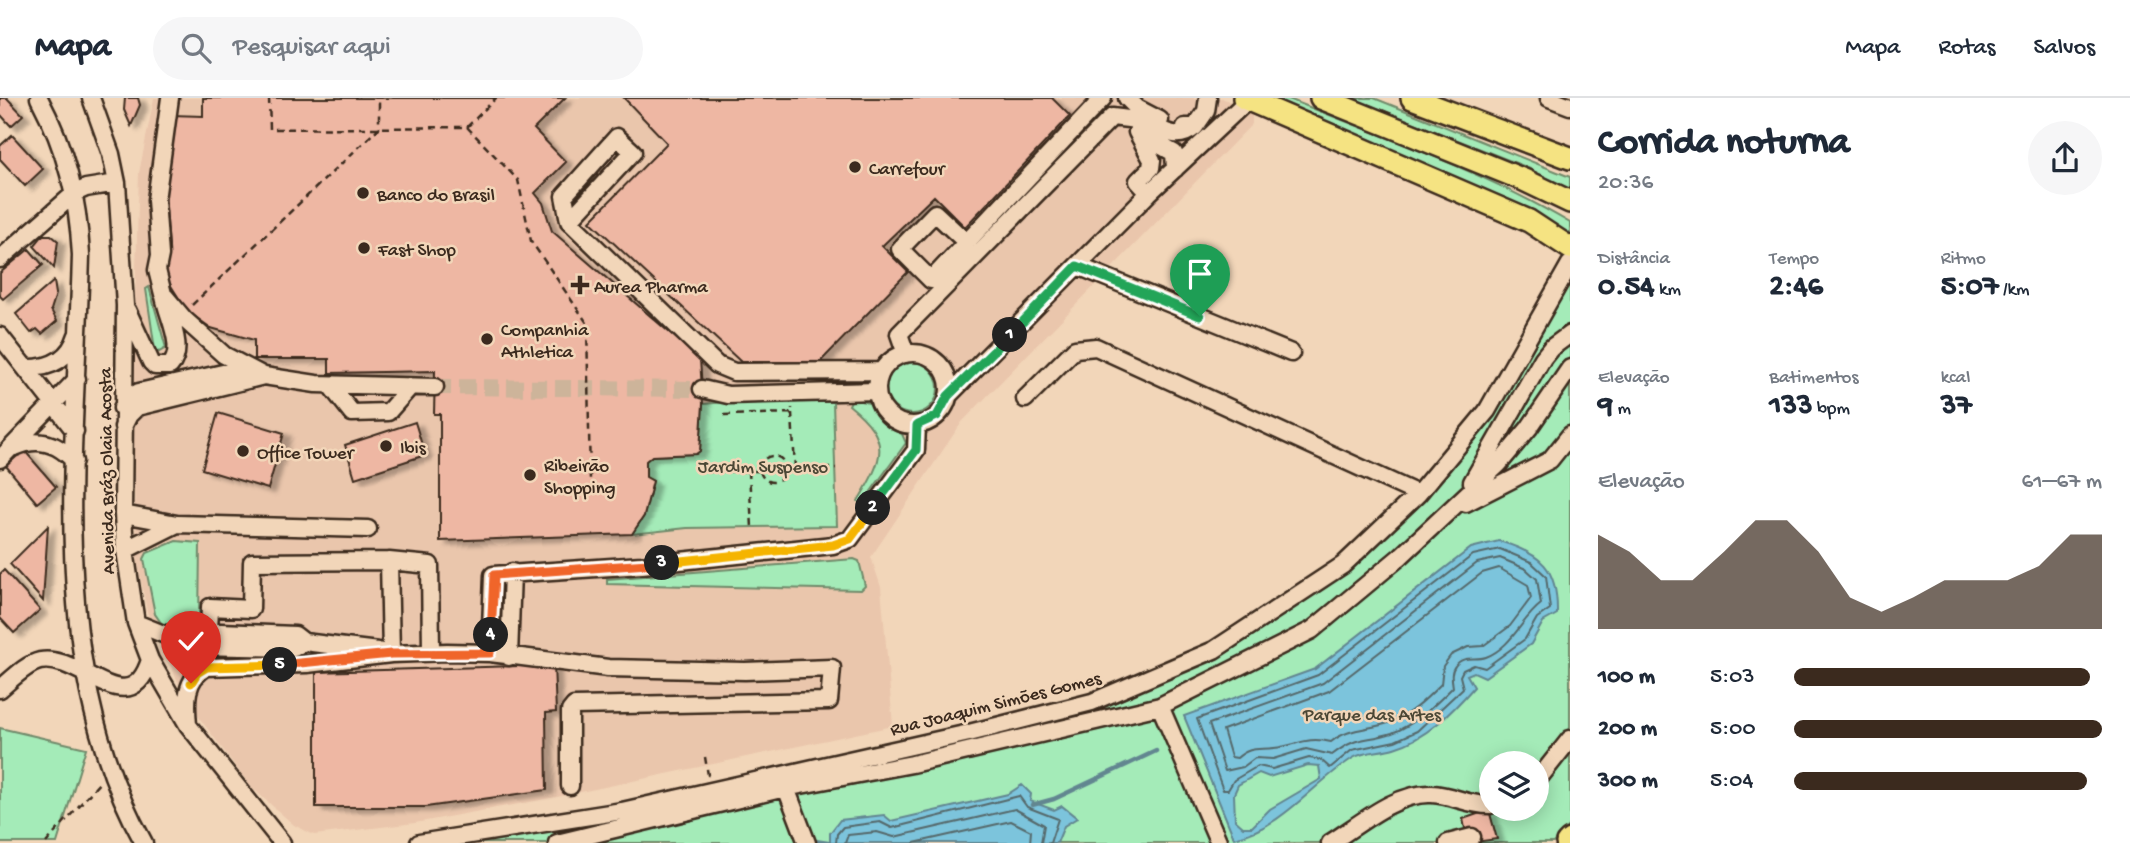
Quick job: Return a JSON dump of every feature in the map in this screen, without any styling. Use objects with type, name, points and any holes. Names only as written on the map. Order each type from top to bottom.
[{"type":"main road","points":[[1321,98],[1524,180],[1570,202]]},
{"type":"main road","points":[[1412,98],[1570,158]]},
{"type":"main road","points":[[1246,99],[1529,221],[1570,248]]},
{"type":"street","name":"Avenida Bráz Olaia Acosta","points":[[39,98],[59,135],[75,193],[82,256],[74,461],[73,578],[85,672],[110,772],[144,843]]},
{"type":"street","name":"Avenida Bráz Olaia Acosta","points":[[91,98],[111,154],[117,183],[125,305],[123,514],[125,550],[136,623],[150,660],[188,725],[282,843]]},
{"type":"street","points":[[125,305],[151,362],[155,366],[170,366],[177,357],[178,347],[157,270],[160,256],[156,200],[170,98]]},
{"type":"street","points":[[966,242],[1103,98]]},
{"type":"street","points":[[906,354],[899,334],[1112,117],[1136,115],[1167,124],[1195,127],[1206,111],[1208,98]]},
{"type":"street","points":[[1549,98],[1570,106]]},
{"type":"street","points":[[948,396],[949,384],[938,363],[929,357],[906,354],[896,357],[881,372],[877,391],[886,413],[905,425],[917,425],[937,416],[948,396],[1246,99]]},
{"type":"street","points":[[1136,115],[1174,152],[1175,169]]},
{"type":"street","points":[[1136,115],[1152,160],[1151,168],[1138,181],[1149,193]]},
{"type":"street","points":[[569,220],[633,152],[617,137],[564,196],[569,220],[573,229],[717,365],[734,372],[881,372]]},
{"type":"street","points":[[0,259],[75,193],[86,188],[117,183]]},
{"type":"street","name":"Rua Joaquim Simões Gomes","points":[[419,843],[622,811],[783,781],[1092,702],[1138,685],[1214,650],[1343,565],[1418,494],[1487,411],[1570,264]]},
{"type":"street","points":[[1077,266],[1291,353]]},
{"type":"street","points":[[163,294],[201,336],[254,372],[330,385],[435,387]]},
{"type":"street","points":[[28,368],[48,366],[65,356],[79,329]]},
{"type":"street","points":[[1464,497],[1543,358],[1551,348],[1570,334]]},
{"type":"street","points":[[0,336],[28,368],[75,431]]},
{"type":"street","points":[[1026,399],[1075,349],[1096,347],[1418,494]]},
{"type":"street","points":[[558,843],[783,781],[912,764],[1160,706],[1312,630],[1401,556],[1499,464],[1529,428],[1570,368]]},
{"type":"street","points":[[122,418],[136,407],[254,372]]},
{"type":"street","points":[[6,454],[77,379]]},
{"type":"street","points":[[330,385],[352,412],[388,412],[410,387]]},
{"type":"street","points":[[702,389],[728,394],[877,391]]},
{"type":"street","points":[[490,653],[494,575],[642,565],[833,545],[850,539],[916,450],[917,425]]},
{"type":"street","points":[[1449,511],[1550,460],[1570,435]]},
{"type":"street","points":[[6,454],[23,443],[46,443],[66,453],[74,461]]},
{"type":"street","points":[[123,514],[177,524],[368,529]]},
{"type":"street","points":[[125,550],[177,524]]},
{"type":"street","points":[[209,631],[210,607],[251,609],[252,562],[389,561],[430,565],[431,652]]},
{"type":"street","points":[[389,561],[391,654]]},
{"type":"street","points":[[509,657],[512,572]]},
{"type":"street","points":[[136,623],[168,636],[186,639],[197,646],[294,648],[304,642]]},
{"type":"street","points":[[186,639],[196,631],[295,635],[304,642],[357,646],[391,654]]},
{"type":"street","points":[[188,725],[186,700],[191,683],[197,673],[207,667],[307,664],[431,652],[490,653],[608,668],[745,671],[832,667],[828,701],[574,706],[570,711],[570,786]]},
{"type":"street","points":[[0,689],[34,663],[43,660],[85,672],[109,687],[131,687],[144,678],[150,660]]},
{"type":"street","points":[[1160,706],[1219,843]]},
{"type":"street","points":[[1549,766],[1570,739]]},
{"type":"street","points":[[783,781],[807,843]]},
{"type":"street","points":[[1329,843],[1385,809],[1418,794],[1434,794],[1479,806]]},
{"type":"street","points":[[1448,843],[1472,837]]},
{"type":"path","points":[[269,98],[270,129],[467,127],[496,98]]},
{"type":"path","points":[[187,310],[379,128],[379,98]]},
{"type":"path","points":[[467,127],[518,180],[531,241],[587,323],[590,481]]},
{"type":"path","points":[[792,401],[794,469]]},
{"type":"path","points":[[724,415],[792,413]]},
{"type":"path","points":[[772,456],[780,458],[786,469],[781,480],[774,482],[763,478],[760,471],[764,460],[772,456]]},
{"type":"path","points":[[786,469],[836,468]]},
{"type":"path","points":[[749,471],[752,528]]},
{"type":"path","points":[[706,472],[760,471]]},
{"type":"path","points":[[46,843],[110,772]]},
{"type":"shaded area","name":"Ribeirão Shopping","points":[[154,98],[1222,98],[1252,112],[1252,124],[962,422],[871,557],[881,587],[893,726],[562,796],[415,823],[314,835],[294,825],[251,787],[186,700],[147,612],[136,554],[132,399],[139,173]]},
{"type":"green space","points":[[1262,98],[1286,98],[1395,140],[1502,186],[1570,223],[1570,237]]},
{"type":"green space","points":[[1351,98],[1374,98],[1570,177],[1570,191],[1526,167]]},
{"type":"green space","name":"Parque das Artes","points":[[1570,282],[1570,824],[1553,843],[456,843],[619,820],[974,742],[1116,702],[1227,652],[1328,586],[1419,505],[1497,410]]},
{"type":"green space","points":[[149,287],[166,348],[159,352],[155,350],[146,289]]},
{"type":"green space","points":[[912,362],[931,369],[938,388],[931,407],[912,414],[893,407],[886,388],[893,369]]},
{"type":"green space","points":[[852,399],[869,403],[889,428],[902,434],[906,443],[861,505],[858,501],[874,472],[879,450],[878,439],[872,429],[849,405]]},
{"type":"green space","name":"Jardim Suspenso","points":[[833,402],[837,526],[687,528],[632,534],[644,516],[653,481],[646,477],[646,461],[652,456],[696,454],[700,451],[703,404]]},
{"type":"green space","points":[[176,541],[200,543],[199,624],[162,624],[155,614],[144,559],[147,553]]},
{"type":"green space","points":[[854,559],[859,561],[865,586],[861,590],[607,584],[607,579]]},
{"type":"green space","points":[[0,728],[86,748],[57,843],[0,843]]},
{"type":"water","points":[[1499,541],[1537,558],[1550,574],[1554,585],[1557,614],[1543,622],[1531,644],[1485,677],[1474,672],[1467,675],[1474,687],[1428,731],[1406,744],[1353,758],[1283,815],[1268,825],[1234,838],[1184,716],[1315,669],[1471,548]],"holes":[[[1308,765],[1319,766],[1321,779],[1270,809],[1252,827],[1243,827],[1235,820],[1234,794],[1238,785],[1259,773],[1269,777]]]},
{"type":"water","points":[[1022,785],[1031,794],[1030,801],[1054,810],[1062,806],[1077,818],[1064,826],[1057,843],[830,843],[830,833],[840,820],[884,815],[891,821],[1008,794]]},
{"type":"building","points":[[0,98],[7,98],[23,115],[11,126],[0,114]]},
{"type":"building","points":[[125,98],[138,98],[140,105],[131,126],[124,110]]},
{"type":"building","points":[[203,98],[565,98],[534,129],[566,162],[535,193],[543,203],[552,231],[700,359],[703,404],[700,451],[696,454],[652,456],[646,461],[646,477],[653,481],[644,516],[632,534],[440,541],[440,414],[434,414],[435,371],[329,373],[329,359],[254,359],[254,340],[211,328],[187,311],[163,273],[169,247],[164,180],[171,115],[203,116]]},
{"type":"building","points":[[624,98],[1052,98],[1070,116],[965,227],[934,196],[882,246],[908,272],[820,362],[741,362],[590,221],[667,143]]},
{"type":"building","points":[[12,135],[43,169],[25,186],[0,159],[0,146]]},
{"type":"building","points":[[43,235],[51,235],[58,241],[54,268],[34,246]]},
{"type":"building","points":[[29,249],[43,265],[3,299],[0,296],[0,273]]},
{"type":"building","points":[[54,281],[56,294],[51,310],[57,321],[42,334],[37,329],[31,333],[16,314]]},
{"type":"building","name":"Office Tower","points":[[218,413],[284,433],[268,489],[202,469]]},
{"type":"building","points":[[415,422],[425,455],[355,478],[345,445]]},
{"type":"building","points":[[24,450],[56,487],[37,503],[6,466]]},
{"type":"building","points":[[48,526],[43,601],[10,564]]},
{"type":"building","points":[[4,570],[40,610],[14,633],[0,618],[0,574]]},
{"type":"building","points":[[554,665],[556,712],[546,713],[547,790],[426,807],[316,807],[316,672]]},
{"type":"building","points":[[1479,813],[1479,821],[1492,821],[1497,839],[1468,843],[1463,819]]},
{"type":"waterway","points":[[1032,805],[1054,799],[1156,751]]},
{"type":"waterway","points":[[815,841],[828,843]]},
{"type":"tunnel","points":[[435,387],[702,389]]},
{"type":"place","name":"Carrefour","points":[[855,167]]},
{"type":"place","name":"Banco do Brasil","points":[[363,193]]},
{"type":"place","name":"Fast Shop","points":[[364,248]]},
{"type":"place","name":"Aurea Pharma","points":[[580,285]]},
{"type":"place","name":"Companhia Athletica","points":[[487,339]]},
{"type":"place","name":"Ibis","points":[[386,446]]},
{"type":"place","name":"Office Tower","points":[[243,451]]},
{"type":"place","name":"Ribeirão Shopping","points":[[530,475]]},
{"type":"route","points":[[191,683],[197,673],[207,667],[307,664],[391,654],[490,653],[494,575],[642,565],[833,545],[850,539],[916,450],[917,425],[937,416],[945,407],[948,396],[1077,266],[1200,316]]}]
